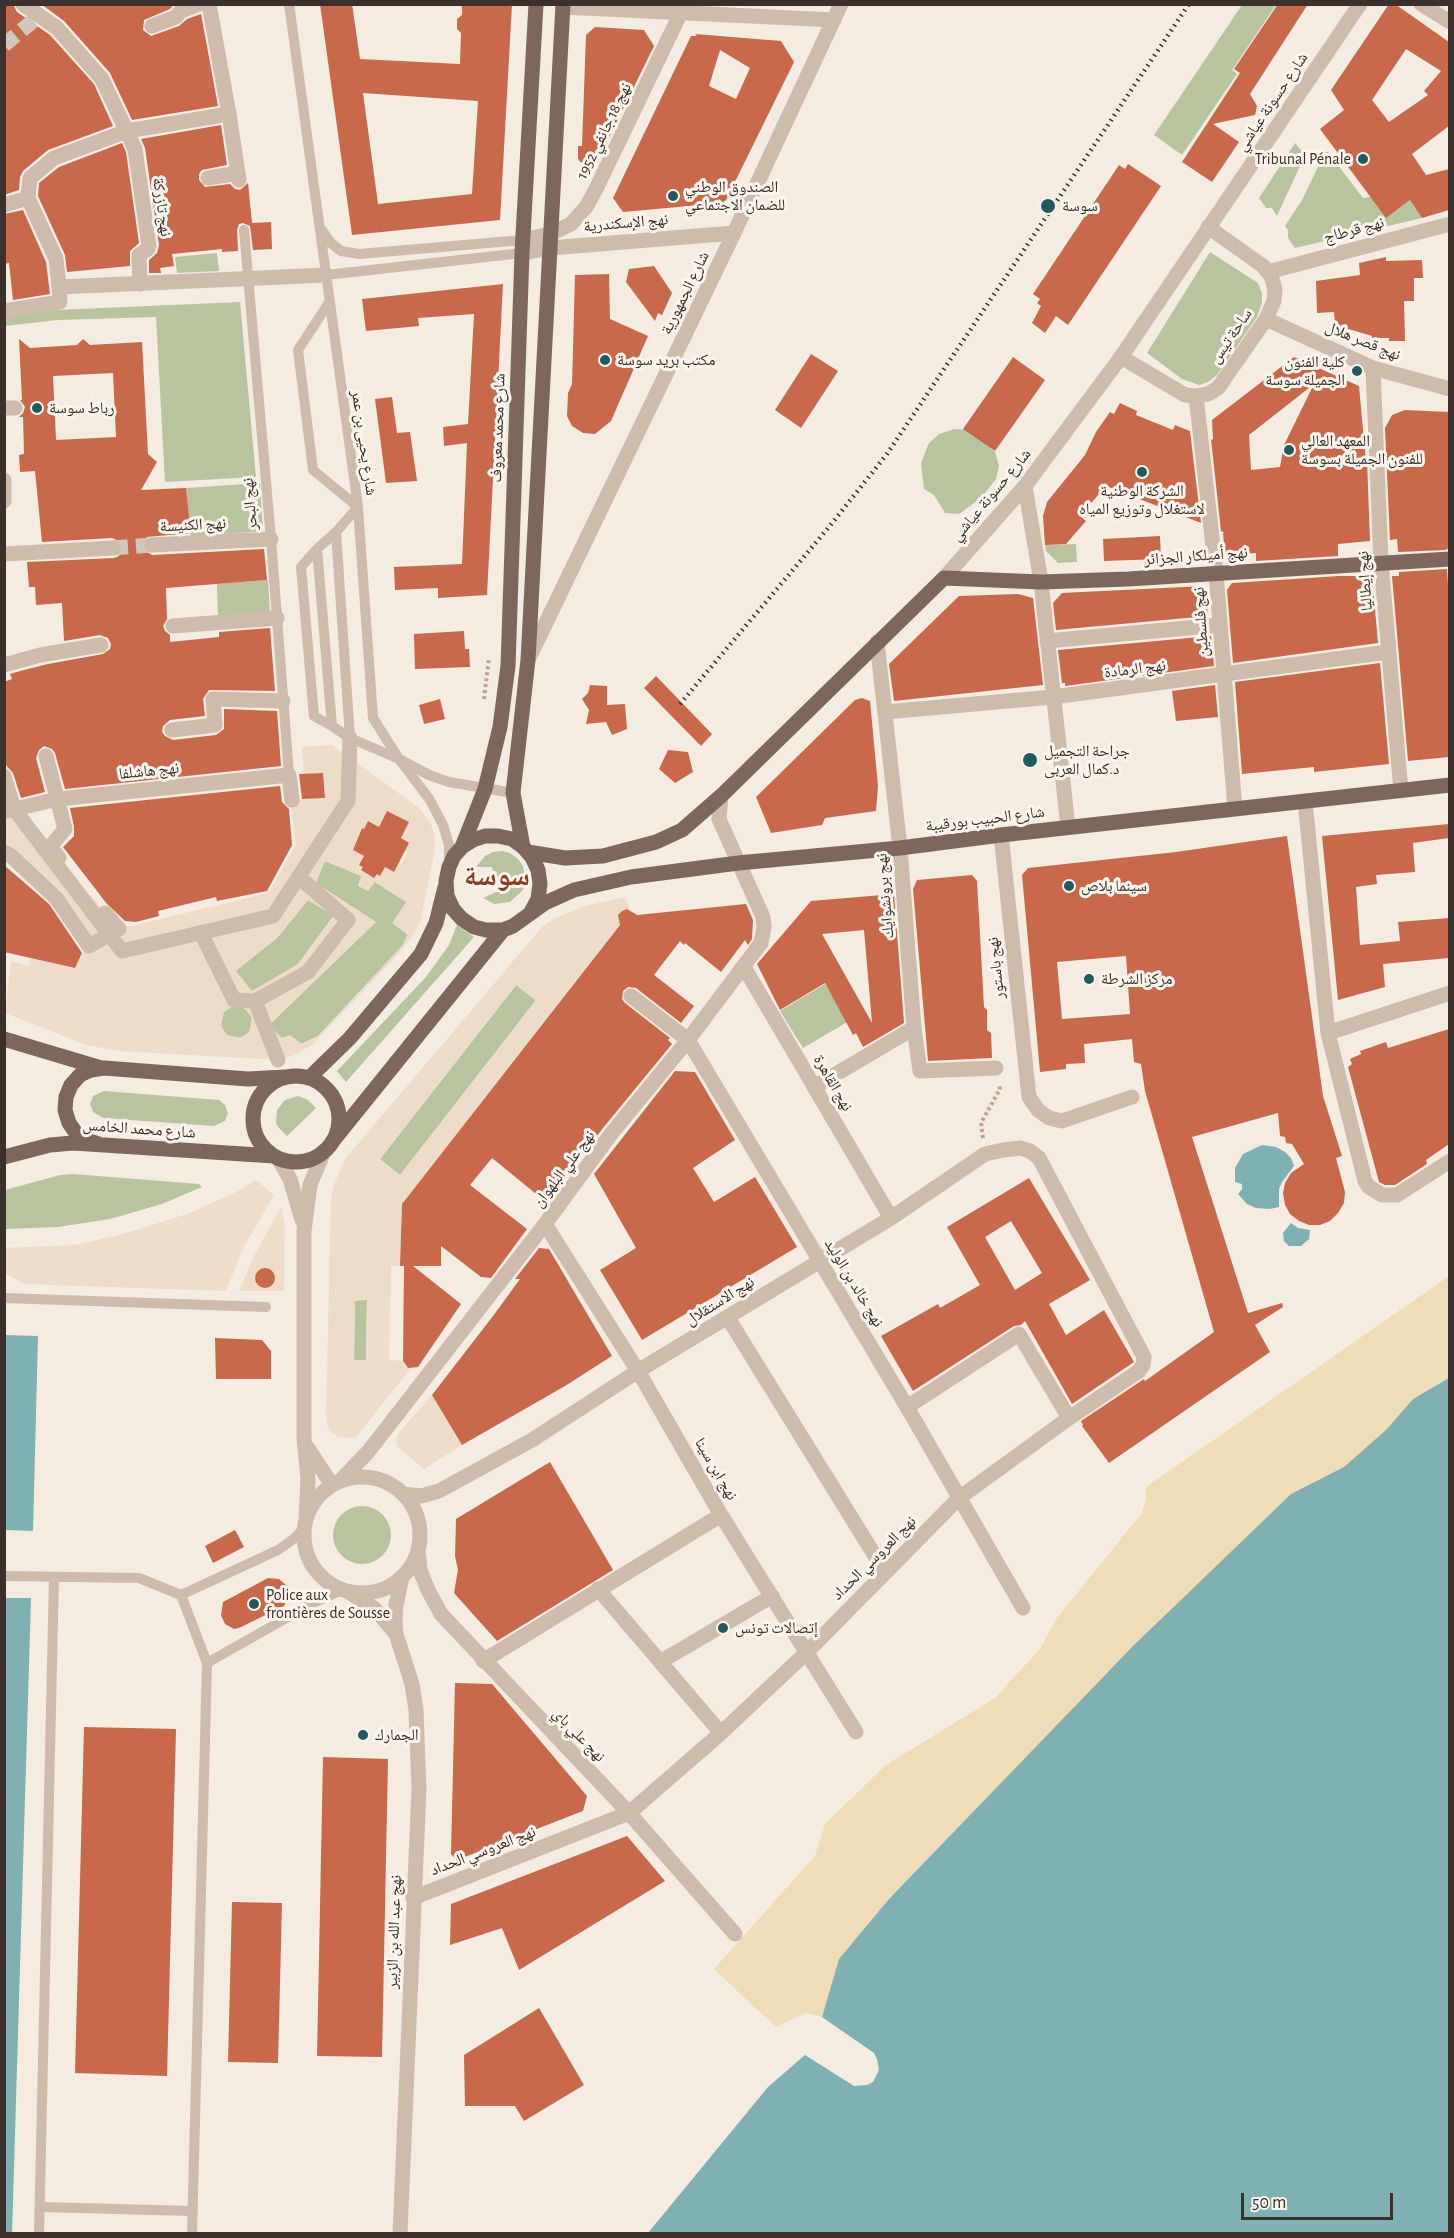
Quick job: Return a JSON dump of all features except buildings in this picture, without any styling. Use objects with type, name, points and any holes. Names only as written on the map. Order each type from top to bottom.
[{"type":"main road","name":"شارع محمد معروف","points":[[462,847],[485,789],[500,727],[508,666],[522,247],[536,4]]},
{"type":"main road","points":[[447,874],[450,902],[462,919],[474,927],[503,930],[513,926],[531,912],[538,899],[540,884],[538,870],[526,849],[513,792],[528,660],[563,6]]},
{"type":"main road","name":"نهج أميلكار الجزائر","points":[[944,578],[1041,582],[1128,579],[1449,559]]},
{"type":"main road","name":"شارع حسونة عياشي","points":[[526,849],[565,858],[581,858],[629,850],[656,842],[682,830],[721,796],[944,578]]},
{"type":"main road","name":"شارع الحبيب بورقيبة","points":[[531,912],[558,896],[587,885],[631,877],[738,863],[900,848],[1449,785]]},
{"type":"main road","points":[[309,1078],[350,1038],[398,984],[421,954],[436,923],[447,874],[454,856],[462,847],[473,840],[498,836],[512,839],[526,849]]},
{"type":"main road","points":[[285,1077],[272,1083],[261,1093],[255,1106],[253,1120],[259,1140],[276,1157],[297,1162],[315,1157],[328,1147],[503,930]]},
{"type":"main road","points":[[4,1039],[104,1068],[248,1079],[297,1076],[309,1078],[320,1083],[329,1091],[339,1113],[339,1123],[328,1147]]},
{"type":"main road","points":[[99,1144],[76,1133],[69,1123],[65,1110],[66,1097],[71,1085],[86,1072],[104,1068]]},
{"type":"main road","name":"شارع محمد الخامس","points":[[4,1158],[50,1145],[99,1144],[276,1157]]},
{"type":"street","points":[[152,26],[177,17],[181,11],[200,4]]},
{"type":"street","points":[[208,178],[238,176],[209,4]]},
{"type":"street","name":"شارع الجمهورية","points":[[528,660],[734,233],[841,4]]},
{"type":"street","name":"شارع حسونة عياشي","points":[[944,578],[1024,486],[1121,357],[1360,4]]},
{"type":"street","points":[[1421,4],[1448,19]]},
{"type":"street","points":[[27,6],[57,28],[102,79],[127,131]]},
{"type":"street","points":[[563,6],[683,8],[834,21]]},
{"type":"street","name":"نهج 18 جانفي 1952","points":[[550,241],[572,224],[597,189],[683,8]]},
{"type":"street","points":[[4,310],[60,302],[56,258],[28,198],[30,178],[54,158],[127,131],[229,114]]},
{"type":"street","name":"نهج تازركة","points":[[127,131],[135,149],[150,246],[139,255],[140,284]]},
{"type":"street","points":[[4,205],[28,198]]},
{"type":"street","name":"نهج قرطاج","points":[[1268,272],[1449,224]]},
{"type":"street","points":[[1208,227],[1263,266],[1268,272]]},
{"type":"street","name":"نهج الإسكندرية","points":[[522,247],[550,241],[734,233]]},
{"type":"street","name":"ساحة تيس","points":[[1196,396],[1208,394],[1218,388],[1266,319],[1274,302],[1275,289],[1268,272]]},
{"type":"street","points":[[59,287],[326,275]]},
{"type":"street","name":"نهج قصر هلال","points":[[1266,319],[1372,368],[1449,389]]},
{"type":"street","points":[[1121,357],[1174,390],[1185,395],[1196,396]]},
{"type":"street","name":"نهج إيطاليا","points":[[1372,368],[1381,562],[1401,790]]},
{"type":"street","name":"نهج فلسطين","points":[[1196,396],[1216,573],[1235,810]]},
{"type":"street","points":[[4,480],[4,501]]},
{"type":"street","points":[[1024,486],[1041,582],[1068,827]]},
{"type":"street","name":"نهج الكنيسة","points":[[152,545],[271,539]]},
{"type":"street","points":[[4,554],[113,548]]},
{"type":"street","points":[[173,626],[277,618]]},
{"type":"street","points":[[1047,641],[1219,625]]},
{"type":"street","name":"نهج برونشوايك","points":[[877,642],[900,848],[914,1028],[920,1071],[996,1068]]},
{"type":"street","points":[[4,665],[40,655],[101,645]]},
{"type":"street","name":"نهج الرمادة","points":[[885,712],[1053,697],[1223,676],[1388,652]]},
{"type":"street","points":[[172,730],[215,725],[213,699],[284,701]]},
{"type":"street","points":[[46,756],[65,829],[50,847],[114,932],[122,951],[273,916],[348,801],[350,738]]},
{"type":"street","points":[[289,775],[292,800]]},
{"type":"street","name":"نهج هاشلفا","points":[[9,810],[58,799],[289,775]]},
{"type":"street","points":[[4,776],[9,810],[114,932]]},
{"type":"street","name":"نهج علي البلهوان","points":[[336,1483],[368,1452],[611,1134],[688,1040],[761,943],[763,917],[719,819],[721,796]]},
{"type":"street","points":[[1305,801],[1328,1033],[1363,1172],[1369,1187],[1382,1195],[1397,1195],[1449,1161]]},
{"type":"street","name":"نهج باستور","points":[[1001,835],[1029,1097],[1038,1110],[1049,1118],[1062,1121],[1132,1097]]},
{"type":"street","points":[[4,852],[56,898],[88,946],[114,932]]},
{"type":"street","points":[[201,933],[234,1000],[255,1001],[308,972],[348,920],[299,877]]},
{"type":"street","name":"نهج القاهرة","points":[[744,967],[891,1218]]},
{"type":"street","points":[[1328,1033],[1449,993]]},
{"type":"street","name":"نهج خالد بن الوليد","points":[[631,996],[688,1040],[907,1407],[1023,1608]]},
{"type":"street","points":[[255,1001],[278,1060]]},
{"type":"street","points":[[814,1087],[914,1028]]},
{"type":"street","points":[[305,1523],[312,1505],[321,1494],[336,1483],[353,1477],[367,1477],[380,1480],[403,1494],[416,1514],[419,1526],[418,1549],[409,1569],[402,1577],[376,1592],[362,1594],[344,1591],[328,1583],[316,1572],[306,1551],[305,1523],[308,1479],[304,1438],[304,1232],[310,1185],[328,1147]]},
{"type":"street","name":"نهج الاستقلال","points":[[403,1494],[421,1496],[439,1491],[532,1440],[638,1371],[891,1218],[985,1154],[1020,1148]]},
{"type":"street","name":"نهج العروسي الحداد","points":[[413,1898],[629,1813],[721,1733],[806,1653],[959,1498],[1069,1418],[1139,1371],[1144,1357],[1039,1158],[1030,1151],[1020,1148]]},
{"type":"street","points":[[276,1157],[290,1179],[304,1232]]},
{"type":"street","name":"نهج ابن سينا","points":[[544,1224],[638,1371],[721,1515],[856,1732]]},
{"type":"street","points":[[728,1318],[885,1572]]},
{"type":"street","points":[[907,1407],[1019,1334],[1069,1418]]},
{"type":"street","points":[[304,1438],[316,1463],[336,1483]]},
{"type":"street","name":"نهج الاستقلال","points":[[419,1526],[427,1506],[439,1491]]},
{"type":"street","points":[[483,1661],[721,1515]]},
{"type":"street","name":"نهج علي باي","points":[[418,1549],[420,1570],[441,1614],[629,1813],[735,1935]]},
{"type":"street","name":"نهج عبد الله بن الزبير","points":[[400,2234],[419,1789],[416,1710],[412,1684],[396,1634],[396,1605],[402,1577]]},
{"type":"street","points":[[598,1589],[721,1733]]},
{"type":"street","name":"نهج عبد الله بن الزبير","points":[[344,1591],[375,1609],[396,1634]]},
{"type":"street","points":[[660,1662],[772,1596]]},
{"type":"lane","name":"شارع يحيى بن عمر","points":[[289,4],[358,507],[374,718],[399,759],[430,800],[444,825],[449,845],[447,874]]},
{"type":"lane","points":[[320,227],[331,243],[341,251],[359,254],[522,247]]},
{"type":"lane","name":"نهج البحر","points":[[244,230],[289,775]]},
{"type":"lane","points":[[326,275],[522,247]]},
{"type":"lane","points":[[330,301],[298,350],[313,470],[358,507],[301,567],[314,716],[350,738],[429,775],[449,782],[513,792]]},
{"type":"lane","points":[[336,532],[350,738]]},
{"type":"lane","points":[[317,549],[332,726]]},
{"type":"lane","points":[[4,1298],[266,1307]]},
{"type":"lane","points":[[4,1576],[138,1578],[181,1595],[278,1550],[294,1538],[305,1523]]},
{"type":"lane","points":[[39,2234],[54,1576]]},
{"type":"lane","points":[[207,1663],[313,1602],[344,1591]]},
{"type":"lane","points":[[181,1595],[207,1663],[192,2234]]},
{"type":"lane","points":[[40,2207],[193,2211]]},
{"type":"path","points":[[985,1154],[981,1123],[1000,1089],[996,1068]]},
{"type":"green space","points":[[1242,5],[1276,5],[1232,70],[1237,74],[1182,155],[1154,135]]},
{"type":"green space","points":[[1295,143],[1305,155],[1277,216],[1272,208],[1266,208],[1259,198]]},
{"type":"green space","points":[[1325,152],[1328,152],[1363,198],[1371,197],[1387,217],[1410,200],[1422,218],[1295,248],[1288,238],[1288,230],[1285,226],[1302,200]]},
{"type":"green space","points":[[1210,252],[1258,283],[1262,293],[1262,303],[1257,317],[1217,375],[1199,385],[1182,379],[1147,353]]},
{"type":"green space","points":[[217,253],[219,271],[177,273],[175,257]]},
{"type":"green space","points":[[240,302],[256,477],[165,482],[156,317],[58,320],[5,326],[4,317],[57,310]]},
{"type":"green space","points":[[954,429],[967,430],[980,438],[995,452],[999,466],[996,479],[981,498],[959,514],[945,513],[934,495],[924,489],[921,463],[929,443],[939,434]]},
{"type":"green space","points":[[260,483],[263,531],[191,537],[186,488]]},
{"type":"green space","points":[[1076,544],[1077,562],[1058,563],[1046,551],[1045,545]]},
{"type":"green space","points":[[268,580],[270,613],[218,618],[217,584]]},
{"type":"green space","points":[[502,851],[518,859],[523,866],[526,883],[522,891],[510,902],[494,904],[483,898],[498,891],[492,867],[476,867],[485,856]]},
{"type":"green space","points":[[325,861],[362,876],[358,886],[375,882],[406,902],[408,934],[403,945],[318,1036],[301,1044],[282,1039],[269,1025],[376,922],[315,883]]},
{"type":"green space","points":[[308,900],[334,915],[298,964],[252,992],[235,971],[277,938]]},
{"type":"green space","points":[[457,925],[474,937],[346,1082],[337,1071],[426,977],[449,945]]},
{"type":"green space","points":[[517,984],[536,1000],[400,1175],[380,1159]]},
{"type":"green space","points":[[825,984],[849,1021],[803,1048],[780,1011]]},
{"type":"green space","points":[[236,1006],[247,1011],[252,1022],[247,1033],[236,1038],[225,1033],[220,1022],[225,1011]]},
{"type":"green space","points":[[104,1091],[219,1100],[225,1105],[228,1113],[225,1121],[214,1126],[103,1118],[93,1112],[90,1104],[93,1096]]},
{"type":"green space","points":[[298,1096],[308,1100],[316,1108],[287,1136],[276,1123],[277,1110],[285,1100]]},
{"type":"green space","points":[[73,1174],[199,1184],[202,1187],[162,1204],[110,1219],[58,1227],[5,1229],[5,1190],[60,1175]]},
{"type":"green space","points":[[355,1300],[367,1300],[366,1360],[354,1360]]},
{"type":"green space","points":[[362,1506],[373,1508],[386,1519],[391,1535],[389,1546],[378,1559],[362,1564],[351,1562],[338,1551],[333,1535],[335,1524],[346,1511]]},
{"type":"sand","points":[[1449,1276],[1449,1378],[1413,1399],[1386,1430],[1344,1467],[1291,1494],[1133,1646],[889,1899],[839,1959],[822,2017],[806,2013],[776,2027],[714,1969],[815,1856],[825,1824],[886,1765],[995,1698],[1040,1649],[1056,1619],[1142,1513],[1146,1499],[1146,1487]]},
{"type":"shaded area","points":[[332,745],[418,807],[429,821],[435,834],[435,848],[421,920],[413,935],[399,953],[314,1043],[297,1054],[278,1060],[120,1051],[86,1045],[5,1013],[11,961],[29,966],[30,958],[72,968],[76,966],[88,946],[56,898],[5,852],[4,776],[14,809],[50,847],[119,929],[268,893],[296,845],[290,800],[325,798],[323,773],[304,774],[302,747]],"holes":[[[387,811],[409,822],[401,838],[409,843],[405,851],[408,852],[401,865],[398,864],[394,872],[385,867],[380,876],[377,874],[374,878],[361,870],[363,867],[359,864],[364,856],[353,850],[361,828],[364,829],[368,821],[379,827]],[[325,861],[361,876],[358,886],[368,891],[375,882],[406,902],[392,923],[408,935],[403,945],[318,1036],[302,1044],[290,1035],[282,1038],[269,1025],[376,922],[316,883]],[[308,900],[334,916],[298,964],[252,991],[236,971],[277,938]],[[232,1007],[242,1007],[246,1010],[252,1018],[249,1032],[241,1038],[227,1035],[221,1026],[224,1012]]]},
{"type":"shaded area","points":[[626,897],[629,910],[622,911],[619,918],[621,923],[402,1204],[400,1266],[391,1266],[389,1360],[403,1361],[410,1369],[357,1436],[338,1437],[329,1430],[326,1419],[331,1199],[333,1187],[345,1159],[543,926],[555,918],[585,906]],"holes":[[[516,985],[536,1001],[400,1175],[380,1159]],[[367,1300],[366,1360],[354,1360],[355,1301]]]},
{"type":"shaded area","points":[[256,1180],[274,1195],[243,1248],[226,1291],[24,1284],[5,1273],[5,1248],[76,1245],[123,1234],[190,1213]]},
{"type":"shaded area","points":[[281,1207],[285,1226],[284,1291],[239,1291],[254,1256]]},
{"type":"shaded area","points":[[432,1395],[462,1445],[424,1469],[398,1447],[396,1440],[398,1434]]},
{"type":"water","points":[[1262,1145],[1276,1147],[1285,1152],[1291,1158],[1294,1166],[1279,1189],[1279,1207],[1270,1209],[1256,1208],[1247,1204],[1238,1194],[1242,1189],[1242,1184],[1235,1182],[1235,1168],[1243,1154]]},
{"type":"water","points":[[1291,1223],[1298,1228],[1310,1230],[1309,1239],[1301,1246],[1289,1246],[1284,1241],[1283,1233]]},
{"type":"water","points":[[5,1335],[38,1336],[33,1531],[5,1530]]},
{"type":"water","points":[[1449,1378],[1449,2233],[648,2233],[768,2087],[805,2055],[854,2086],[873,2082],[879,2070],[874,2053],[822,2017],[839,1959],[889,1899],[1133,1646],[1291,1494],[1344,1467],[1386,1430],[1413,1399]]},
{"type":"water","points":[[5,1598],[31,1598],[12,2234],[4,2233]]},
{"type":"tunnel","points":[[4,45],[39,16]]},
{"type":"tunnel","points":[[113,548],[152,545]]},
{"type":"railway","points":[[680,704],[829,527],[887,454],[1189,4]]},
{"type":"place","name":"Tribunal Pénale","points":[[1363,159]]},
{"type":"place","name":"الصندوق الوطني للضمان الاجتماعي","points":[[673,196]]},
{"type":"place","name":"سوسة","points":[[1048,206]]},
{"type":"place","name":"مكتب بريد سوسة","points":[[605,360]]},
{"type":"place","name":"كلية الفنون الجميلة سوسة","points":[[1357,371]]},
{"type":"place","name":"رباط سوسة","points":[[37,408]]},
{"type":"place","name":"المعهد العالي للفنون الجميلة بسوسة","points":[[1289,450]]},
{"type":"place","name":"الشركة الوطنية لاستغلال وتوزيع المياه","points":[[1142,472]]},
{"type":"place","name":"جراحة التجميل د.كمال العربى","points":[[1030,760]]},
{"type":"place","name":"سينما بلاص","points":[[1069,886]]},
{"type":"place","name":"مركز الشرطة","points":[[1089,979]]},
{"type":"place","name":"Police aux frontières de Sousse","points":[[254,1604]]},
{"type":"place","name":"إتصالات تونس","points":[[723,1628]]},
{"type":"place","name":"الجمارك","points":[[363,1735]]},
{"type":"district","name":"سوسة","points":[[497,877]]}]
